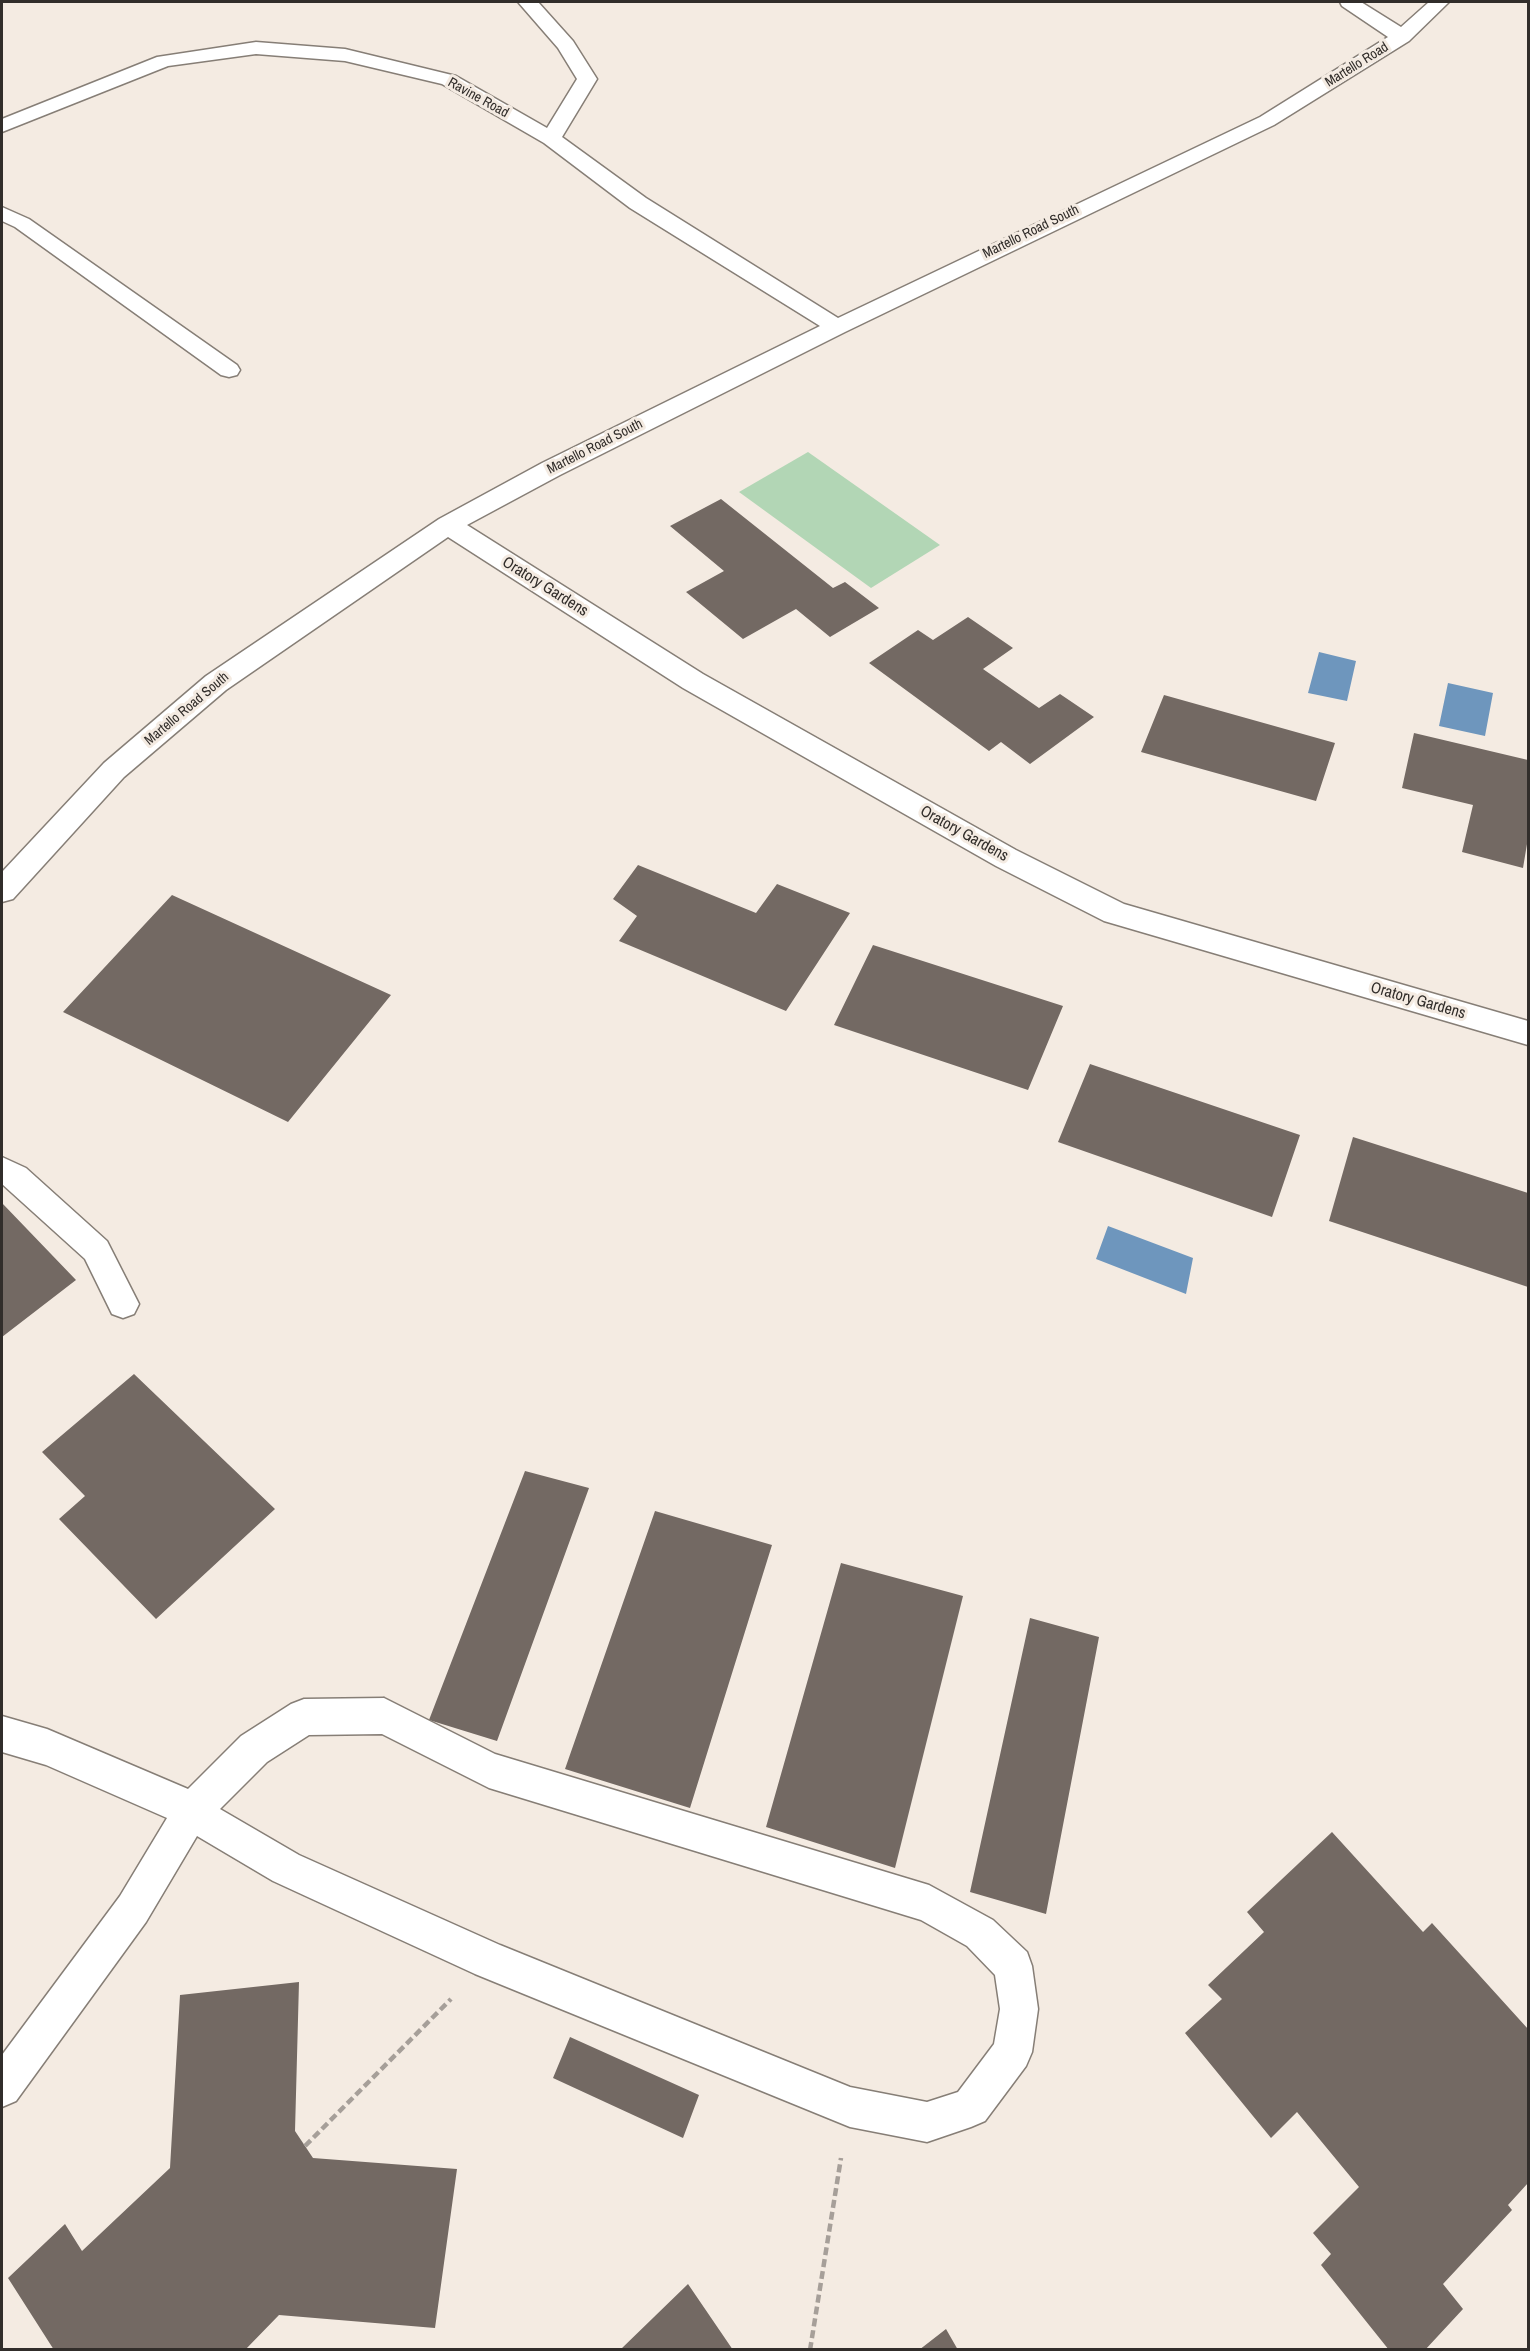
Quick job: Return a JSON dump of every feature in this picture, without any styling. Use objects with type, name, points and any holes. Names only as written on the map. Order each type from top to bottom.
[{"type":"street","points":[[528,2],[566,45],[587,79],[551,139]]},
{"type":"street","points":[[1349,2],[1402,37]]},
{"type":"street","name":"Martello Road","points":[[1267,120],[1402,37],[1440,2]]},
{"type":"street","name":"Ravine Road","points":[[2,126],[164,61],[256,48],[345,55],[449,80],[551,139],[638,203],[837,327]]},
{"type":"street","name":"Martello Road South","points":[[2,891],[114,770],[216,683],[448,525],[550,469],[837,327],[1267,120]]},
{"type":"street","name":"Oratory Gardens","points":[[448,525],[693,681],[1006,858],[1115,913],[1528,1033]]},
{"type":"lane","points":[[2,213],[21,223],[229,370]]},
{"type":"lane","points":[[2,1170],[15,1177],[96,1250],[123,1304]]},
{"type":"lane","points":[[2,1734],[47,1747],[170,1799],[191,1812],[286,1868],[489,1960],[850,2107],[927,2122],[971,2107],[1012,2052],[1019,2009],[1013,1966],[980,1933],[929,1904],[489,1770],[384,1716],[304,1717],[254,1749],[191,1812],[133,1909],[2,2087]]},
{"type":"path","points":[[305,2146],[489,1960]]},
{"type":"path","points":[[810,2349],[850,2107]]},
{"type":"green space","points":[[808,452],[940,545],[871,588],[739,492]]},
{"type":"water","points":[[1319,652],[1356,661],[1347,701],[1308,693]]},
{"type":"water","points":[[1448,683],[1493,693],[1485,736],[1439,726]]},
{"type":"water","points":[[1108,1226],[1193,1258],[1186,1294],[1096,1259]]},
{"type":"building","points":[[721,499],[833,588],[845,582],[879,608],[830,637],[796,609],[743,639],[686,592],[724,571],[670,526]]},
{"type":"building","points":[[968,617],[1013,648],[983,669],[1039,708],[1060,694],[1094,717],[1030,764],[1001,742],[989,751],[869,663],[918,630],[933,640]]},
{"type":"building","points":[[1164,695],[1335,743],[1316,801],[1141,752]]},
{"type":"building","points":[[1414,733],[1528,760],[1528,838],[1523,868],[1462,852],[1473,805],[1402,788]]},
{"type":"building","points":[[638,865],[756,913],[777,884],[850,913],[786,1011],[619,941],[637,916],[613,899]]},
{"type":"building","points":[[172,895],[391,995],[288,1122],[63,1012]]},
{"type":"building","points":[[873,945],[1063,1006],[1028,1090],[834,1025]]},
{"type":"building","points":[[1090,1064],[1300,1135],[1272,1217],[1058,1142]]},
{"type":"building","points":[[1353,1137],[1528,1193],[1528,1287],[1329,1221]]},
{"type":"building","points":[[2,1203],[76,1280],[2,1337]]},
{"type":"building","points":[[134,1374],[275,1509],[156,1619],[59,1519],[85,1496],[42,1452]]},
{"type":"building","points":[[525,1471],[589,1488],[497,1741],[429,1720]]},
{"type":"building","points":[[655,1511],[772,1545],[690,1808],[565,1769]]},
{"type":"building","points":[[841,1563],[963,1596],[895,1868],[766,1827]]},
{"type":"building","points":[[1030,1618],[1099,1637],[1046,1914],[970,1892]]},
{"type":"building","points":[[1332,1832],[1423,1932],[1432,1923],[1528,2029],[1528,2183],[1508,2205],[1512,2210],[1443,2284],[1463,2309],[1425,2350],[1389,2350],[1321,2265],[1331,2254],[1313,2233],[1359,2187],[1297,2112],[1271,2138],[1185,2033],[1222,1999],[1208,1985],[1264,1932],[1247,1912]]},
{"type":"building","points":[[299,1982],[295,2131],[313,2158],[457,2169],[435,2328],[279,2315],[245,2350],[54,2350],[8,2278],[65,2224],[82,2251],[170,2168],[180,1995]]},
{"type":"building","points":[[570,2037],[699,2095],[683,2138],[553,2078]]},
{"type":"building","points":[[688,2284],[733,2350],[620,2350]]},
{"type":"building","points":[[946,2329],[958,2350],[919,2350]]}]
